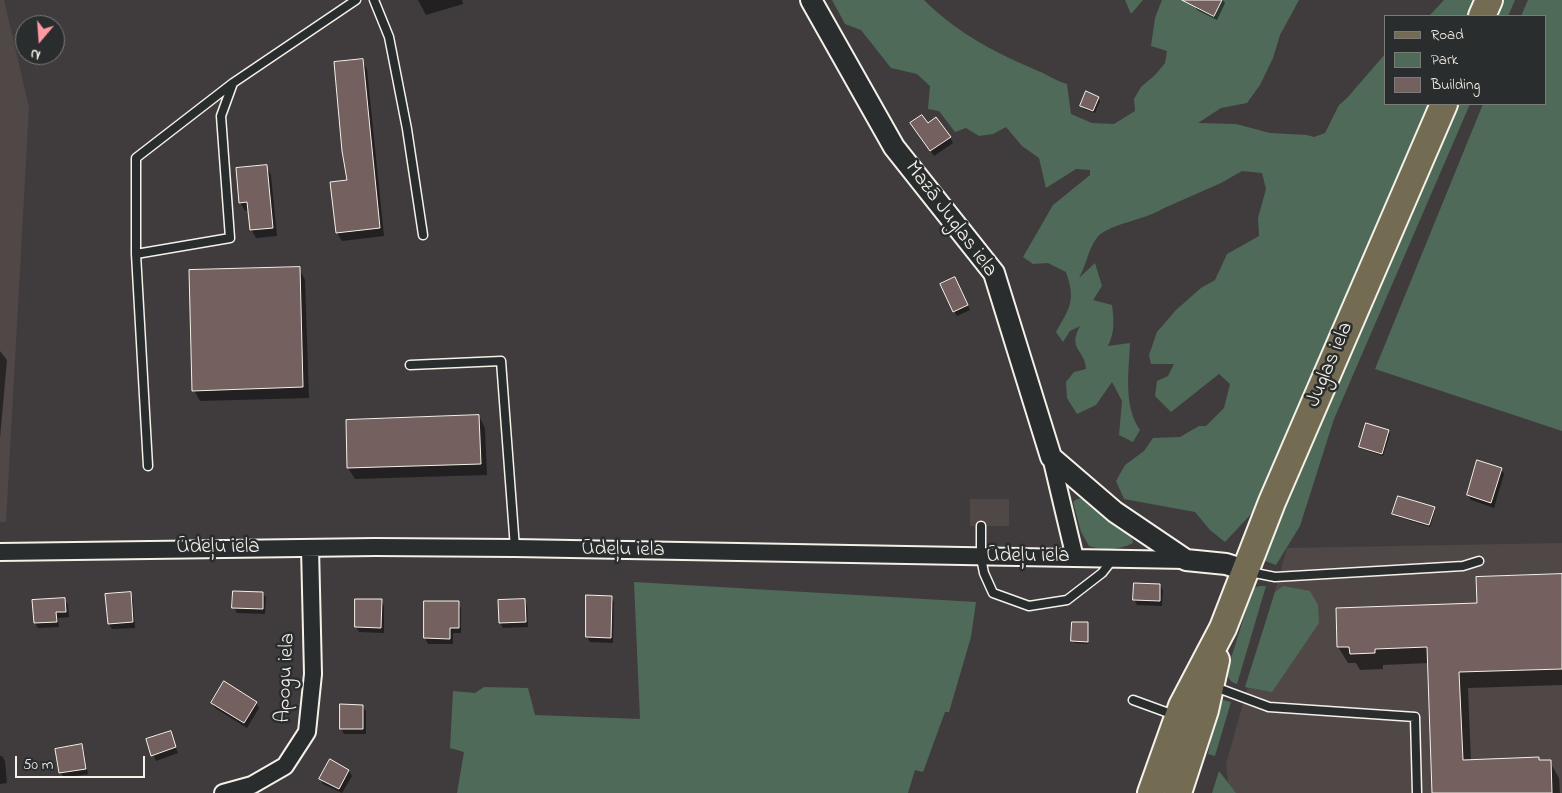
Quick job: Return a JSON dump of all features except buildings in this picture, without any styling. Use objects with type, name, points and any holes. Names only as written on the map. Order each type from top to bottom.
[{"type":"main road","points":[[1482,15],[1489,0]]},
{"type":"main road","name":"Juglas iela","points":[[1151,793],[1182,706],[1223,628],[1275,495],[1444,105]]},
{"type":"main road","name":"Juglas iela","points":[[1178,793],[1205,710],[1223,628]]},
{"type":"street","name":"Mazā Juglas iela","points":[[811,0],[894,147],[994,273],[1051,457],[1075,558]]},
{"type":"street","points":[[1051,457],[1115,512],[1186,560]]},
{"type":"street","name":"Ūdeļu iela","points":[[0,552],[310,548],[516,548],[981,558],[1186,560],[1226,564],[1245,570]]},
{"type":"street","name":"Apogu iela","points":[[222,793],[252,786],[285,766],[307,732],[313,674],[310,548]]},
{"type":"lane","points":[[148,466],[136,254],[136,158],[233,83],[356,0]]},
{"type":"lane","points":[[374,0],[389,37],[407,130],[423,235]]},
{"type":"lane","points":[[136,254],[230,238],[221,116],[233,83]]},
{"type":"lane","points":[[410,365],[501,361],[516,548]]},
{"type":"lane","points":[[982,526],[981,558],[984,573],[993,594],[1029,606],[1067,600],[1102,574],[1113,559]]},
{"type":"lane","points":[[1245,570],[1275,577],[1463,566],[1479,561]]},
{"type":"lane","points":[[1211,685],[1269,707],[1415,717],[1417,793]]},
{"type":"lane","points":[[1133,700],[1178,716]]},
{"type":"shaded area","points":[[0,0],[4,0],[15,47],[15,65],[19,65],[29,107],[6,522],[0,522]]},
{"type":"shaded area","points":[[970,499],[1009,499],[1009,526],[970,526]]},
{"type":"shaded area","points":[[1562,543],[1562,793],[1229,793],[1226,764],[1287,548]]},
{"type":"green space","points":[[832,0],[924,0],[951,24],[980,42],[1067,84],[1071,114],[1092,123],[1114,124],[1135,111],[1134,99],[1141,87],[1165,63],[1167,51],[1151,46],[1155,18],[1162,0],[1299,0],[1280,35],[1273,58],[1260,85],[1247,103],[1221,108],[1198,123],[1236,124],[1270,133],[1314,137],[1325,133],[1339,105],[1384,55],[1384,105],[1435,105],[1252,513],[1225,542],[1210,530],[1195,512],[1124,499],[1116,481],[1125,465],[1144,451],[1153,438],[1180,437],[1199,426],[1206,426],[1224,408],[1230,384],[1219,374],[1171,412],[1155,396],[1157,381],[1168,376],[1174,364],[1151,364],[1149,355],[1157,332],[1176,310],[1201,288],[1215,280],[1227,254],[1259,236],[1258,218],[1266,189],[1262,173],[1242,171],[1221,183],[1155,213],[1108,230],[1096,239],[1091,248],[1079,278],[1095,263],[1102,286],[1093,300],[1112,305],[1113,326],[1108,346],[1130,343],[1129,399],[1131,410],[1140,430],[1133,442],[1119,435],[1122,401],[1112,382],[1096,405],[1077,414],[1067,398],[1066,382],[1074,372],[1086,369],[1085,362],[1075,340],[1080,326],[1070,331],[1063,342],[1056,332],[1070,304],[1071,290],[1066,272],[1048,263],[1033,264],[1023,257],[1053,205],[1090,175],[1090,170],[1076,169],[1046,188],[1039,158],[1022,146],[1006,127],[993,134],[979,136],[966,128],[955,132],[939,111],[928,109],[930,86],[917,74],[891,68],[861,30],[845,24]]},
{"type":"green space","points":[[1125,0],[1143,0],[1131,14]]},
{"type":"green space","points":[[1444,0],[1480,0],[1474,15],[1430,15]]},
{"type":"green space","points":[[1501,0],[1515,0],[1508,15],[1494,15]]},
{"type":"green space","points":[[1528,0],[1562,0],[1562,431],[1375,369],[1483,105],[1547,105],[1547,15],[1521,15]]},
{"type":"green space","points":[[1457,105],[1470,105],[1334,419],[1300,526],[1276,565],[1265,561],[1265,553],[1310,436]]},
{"type":"green space","points":[[1085,498],[1131,535],[1133,543],[1111,549],[1089,546],[1081,532],[1073,502],[1077,499]]},
{"type":"green space","points":[[634,582],[976,602],[971,637],[949,712],[945,712],[923,772],[915,770],[908,793],[457,793],[464,752],[450,748],[453,691],[475,693],[484,687],[528,688],[535,715],[640,719]]},
{"type":"green space","points":[[1266,586],[1237,684],[1230,680],[1227,671],[1253,588]]},
{"type":"green space","points":[[1283,586],[1310,591],[1318,605],[1319,623],[1272,692],[1245,687],[1275,592]]},
{"type":"green space","points":[[1223,700],[1231,702],[1215,756],[1208,754],[1218,703]]},
{"type":"green space","points":[[1219,771],[1236,793],[1212,793]]}]
